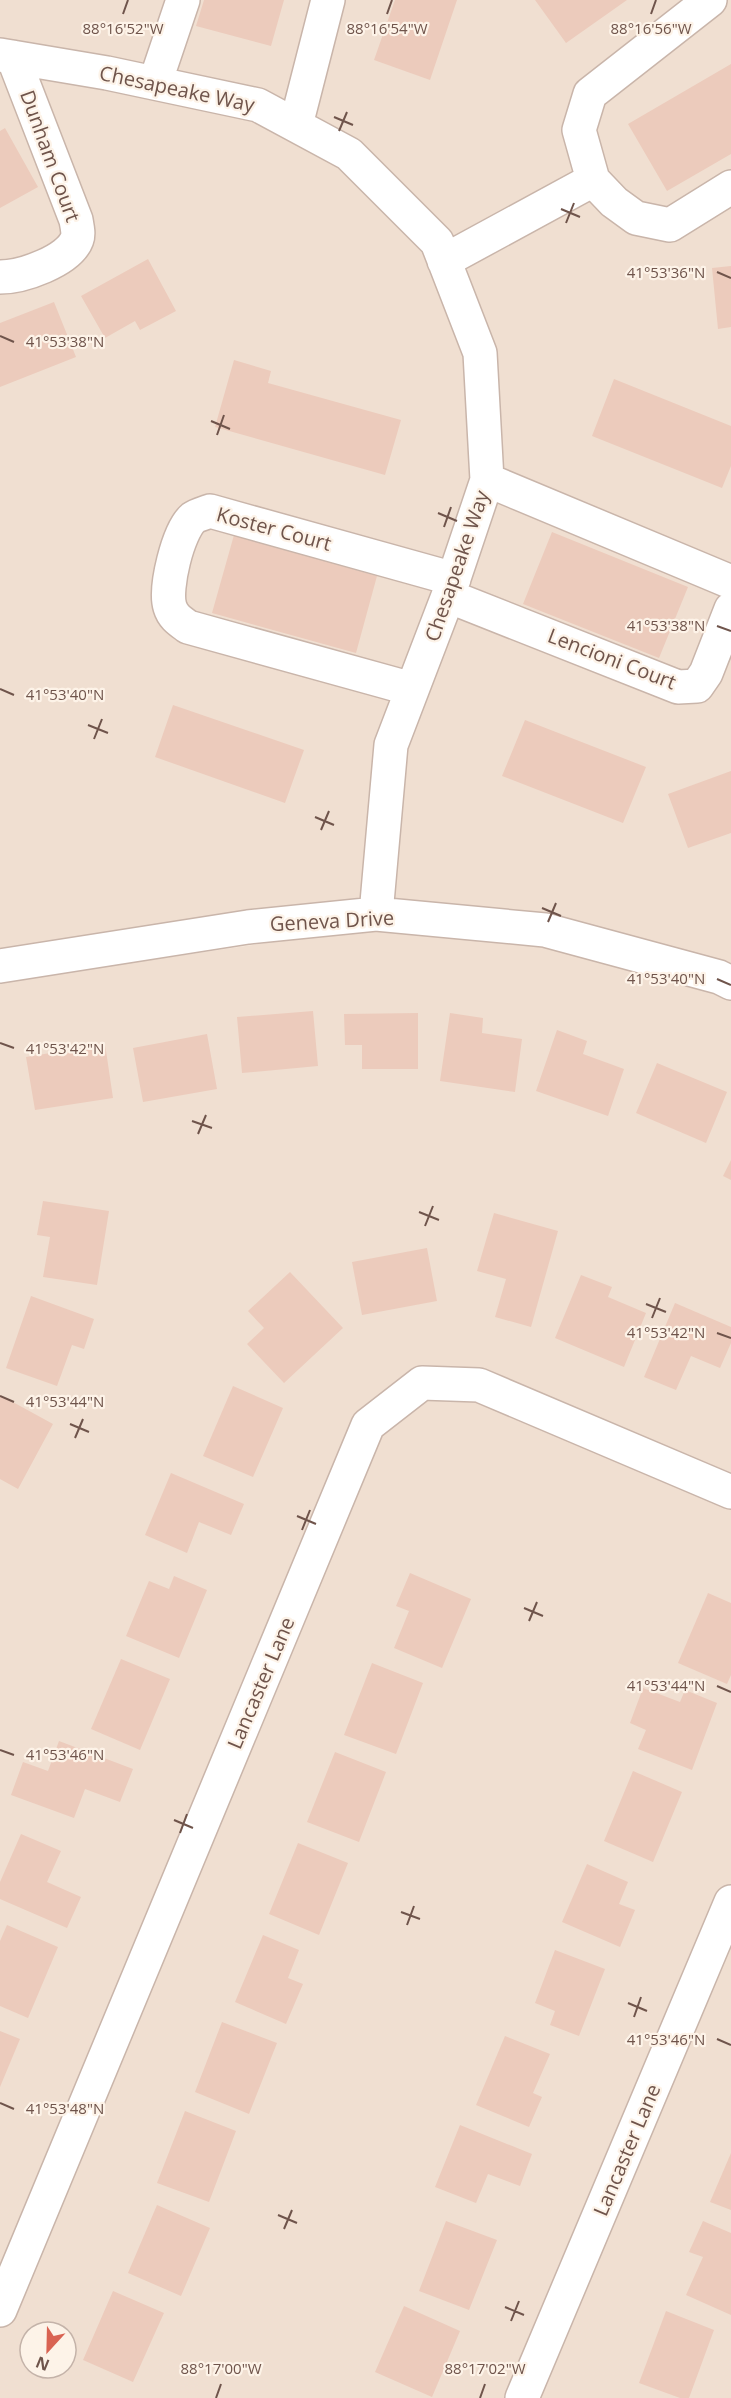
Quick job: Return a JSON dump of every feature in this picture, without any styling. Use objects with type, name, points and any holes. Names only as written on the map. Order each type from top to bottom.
[{"type":"street","points":[[155,83],[183,0]]},
{"type":"street","points":[[296,125],[328,0]]},
{"type":"street","points":[[710,0],[590,94],[579,130],[593,180],[615,202],[636,218],[670,225],[731,187]]},
{"type":"street","name":"Chesapeake Way","points":[[6,56],[155,83],[258,105],[350,154],[437,242],[480,353],[487,480],[451,587],[391,745],[376,914]]},
{"type":"street","name":"Dunham Court","points":[[0,277],[22,274],[47,265],[70,249],[78,237],[76,220],[6,56]]},
{"type":"street","points":[[444,261],[593,180]]},
{"type":"street","points":[[487,480],[731,582]]},
{"type":"street","name":"Koster Court","points":[[412,689],[188,627],[175,618],[170,606],[168,586],[181,537],[193,518],[210,511],[451,587]]},
{"type":"street","name":"Lencioni Court","points":[[451,587],[678,687],[697,686],[706,673],[731,609]]},
{"type":"street","name":"Geneva Drive","points":[[0,966],[248,927],[376,914],[545,930],[719,977],[731,983]]},
{"type":"street","name":"Lancaster Lane","points":[[0,2310],[368,1425],[422,1383],[479,1385],[731,1492]]},
{"type":"street","name":"Lancaster Lane","points":[[522,2398],[731,1902]]},
{"type":"shaded area","points":[[0,0],[731,0],[731,974],[548,918],[0,959]]},
{"type":"shaded area","points":[[382,926],[548,944],[731,999],[731,2398],[0,2398],[0,982]]},
{"type":"building","points":[[204,0],[284,0],[271,46],[196,26]]},
{"type":"building","points":[[395,0],[457,0],[430,80],[374,60]]},
{"type":"building","points":[[535,0],[627,0],[566,43]]},
{"type":"building","points":[[731,64],[731,154],[667,191],[628,124]]},
{"type":"building","points":[[5,128],[38,187],[0,208],[0,131]]},
{"type":"building","points":[[148,259],[176,311],[140,330],[135,321],[105,338],[81,296]]},
{"type":"building","points":[[731,266],[731,327],[718,329],[712,268]]},
{"type":"building","points":[[54,302],[76,357],[0,387],[0,323]]},
{"type":"building","points":[[234,360],[271,371],[268,383],[401,420],[385,475],[215,427]]},
{"type":"building","points":[[614,379],[731,426],[731,466],[722,488],[592,436]]},
{"type":"building","points":[[552,532],[688,587],[659,658],[523,604]]},
{"type":"building","points":[[234,535],[377,576],[356,653],[212,613]]},
{"type":"building","points":[[173,705],[304,750],[285,803],[155,757]]},
{"type":"building","points":[[525,720],[646,767],[623,823],[502,776]]},
{"type":"building","points":[[731,771],[731,833],[688,848],[668,794]]},
{"type":"building","points":[[313,1011],[318,1066],[242,1073],[237,1017]]},
{"type":"building","points":[[418,1013],[418,1069],[362,1069],[362,1045],[345,1045],[344,1014]]},
{"type":"building","points":[[450,1013],[483,1018],[482,1033],[522,1039],[515,1092],[440,1081]]},
{"type":"building","points":[[557,1030],[587,1041],[583,1054],[624,1069],[608,1116],[536,1091]]},
{"type":"building","points":[[207,1034],[217,1089],[143,1102],[133,1048]]},
{"type":"building","points":[[105,1044],[113,1098],[35,1110],[26,1057]]},
{"type":"building","points":[[657,1063],[727,1092],[706,1143],[636,1113]]},
{"type":"building","points":[[731,1160],[731,1180],[723,1176]]},
{"type":"building","points":[[43,1201],[109,1211],[97,1285],[43,1277],[50,1237],[37,1235]]},
{"type":"building","points":[[494,1213],[558,1231],[531,1327],[495,1317],[506,1279],[477,1271]]},
{"type":"building","points":[[427,1248],[437,1301],[362,1315],[352,1262]]},
{"type":"building","points":[[290,1272],[343,1328],[284,1383],[247,1344],[264,1328],[248,1311]]},
{"type":"building","points":[[581,1275],[612,1287],[608,1297],[646,1313],[624,1367],[555,1338]]},
{"type":"building","points":[[31,1296],[94,1319],[84,1349],[72,1345],[57,1386],[6,1368]]},
{"type":"building","points":[[675,1303],[731,1327],[731,1343],[720,1368],[691,1356],[676,1390],[644,1377]]},
{"type":"building","points":[[233,1386],[283,1408],[253,1477],[203,1456]]},
{"type":"building","points":[[0,1395],[53,1424],[18,1489],[0,1479]]},
{"type":"building","points":[[171,1473],[244,1504],[231,1535],[199,1522],[187,1553],[145,1535]]},
{"type":"building","points":[[410,1573],[471,1599],[442,1668],[394,1648],[409,1611],[396,1606]]},
{"type":"building","points":[[174,1576],[207,1590],[179,1658],[126,1636],[149,1581],[169,1589]]},
{"type":"building","points":[[708,1593],[731,1603],[731,1675],[727,1684],[678,1663]]},
{"type":"building","points":[[121,1659],[170,1679],[140,1750],[91,1729]]},
{"type":"building","points":[[372,1663],[423,1683],[396,1754],[344,1735]]},
{"type":"building","points":[[643,1688],[680,1702],[685,1690],[717,1703],[692,1770],[638,1749],[646,1730],[630,1723]]},
{"type":"building","points":[[59,1741],[133,1769],[120,1802],[85,1789],[74,1818],[11,1795],[23,1762],[48,1771]]},
{"type":"building","points":[[335,1752],[386,1772],[359,1842],[307,1822]]},
{"type":"building","points":[[633,1771],[682,1792],[653,1862],[604,1841]]},
{"type":"building","points":[[21,1834],[61,1851],[47,1882],[81,1897],[67,1928],[0,1899],[0,1882]]},
{"type":"building","points":[[298,1843],[348,1863],[319,1935],[269,1914]]},
{"type":"building","points":[[587,1864],[628,1882],[619,1904],[635,1910],[620,1947],[562,1922]]},
{"type":"building","points":[[7,1925],[58,1947],[28,2018],[0,2006],[0,1941]]},
{"type":"building","points":[[263,1935],[299,1950],[288,1978],[303,1984],[286,2024],[235,2002]]},
{"type":"building","points":[[555,1950],[605,1969],[579,2036],[550,2025],[555,2011],[535,2003]]},
{"type":"building","points":[[222,2022],[277,2043],[249,2114],[195,2092]]},
{"type":"building","points":[[0,2031],[20,2039],[0,2087]]},
{"type":"building","points":[[505,2036],[550,2054],[533,2093],[542,2097],[529,2127],[476,2105]]},
{"type":"building","points":[[185,2111],[236,2131],[209,2202],[157,2183]]},
{"type":"building","points":[[460,2125],[532,2154],[520,2186],[488,2174],[476,2203],[435,2187]]},
{"type":"building","points":[[731,2153],[731,2210],[710,2202]]},
{"type":"building","points":[[157,2205],[210,2228],[181,2296],[128,2273]]},
{"type":"building","points":[[446,2221],[497,2240],[469,2310],[419,2291]]},
{"type":"building","points":[[703,2221],[731,2233],[731,2315],[686,2295],[703,2257],[689,2252]]},
{"type":"building","points":[[113,2291],[164,2313],[133,2382],[83,2360]]},
{"type":"building","points":[[404,2306],[460,2331],[432,2397],[375,2372]]},
{"type":"building","points":[[666,2311],[714,2330],[689,2398],[680,2398],[639,2383]]}]
